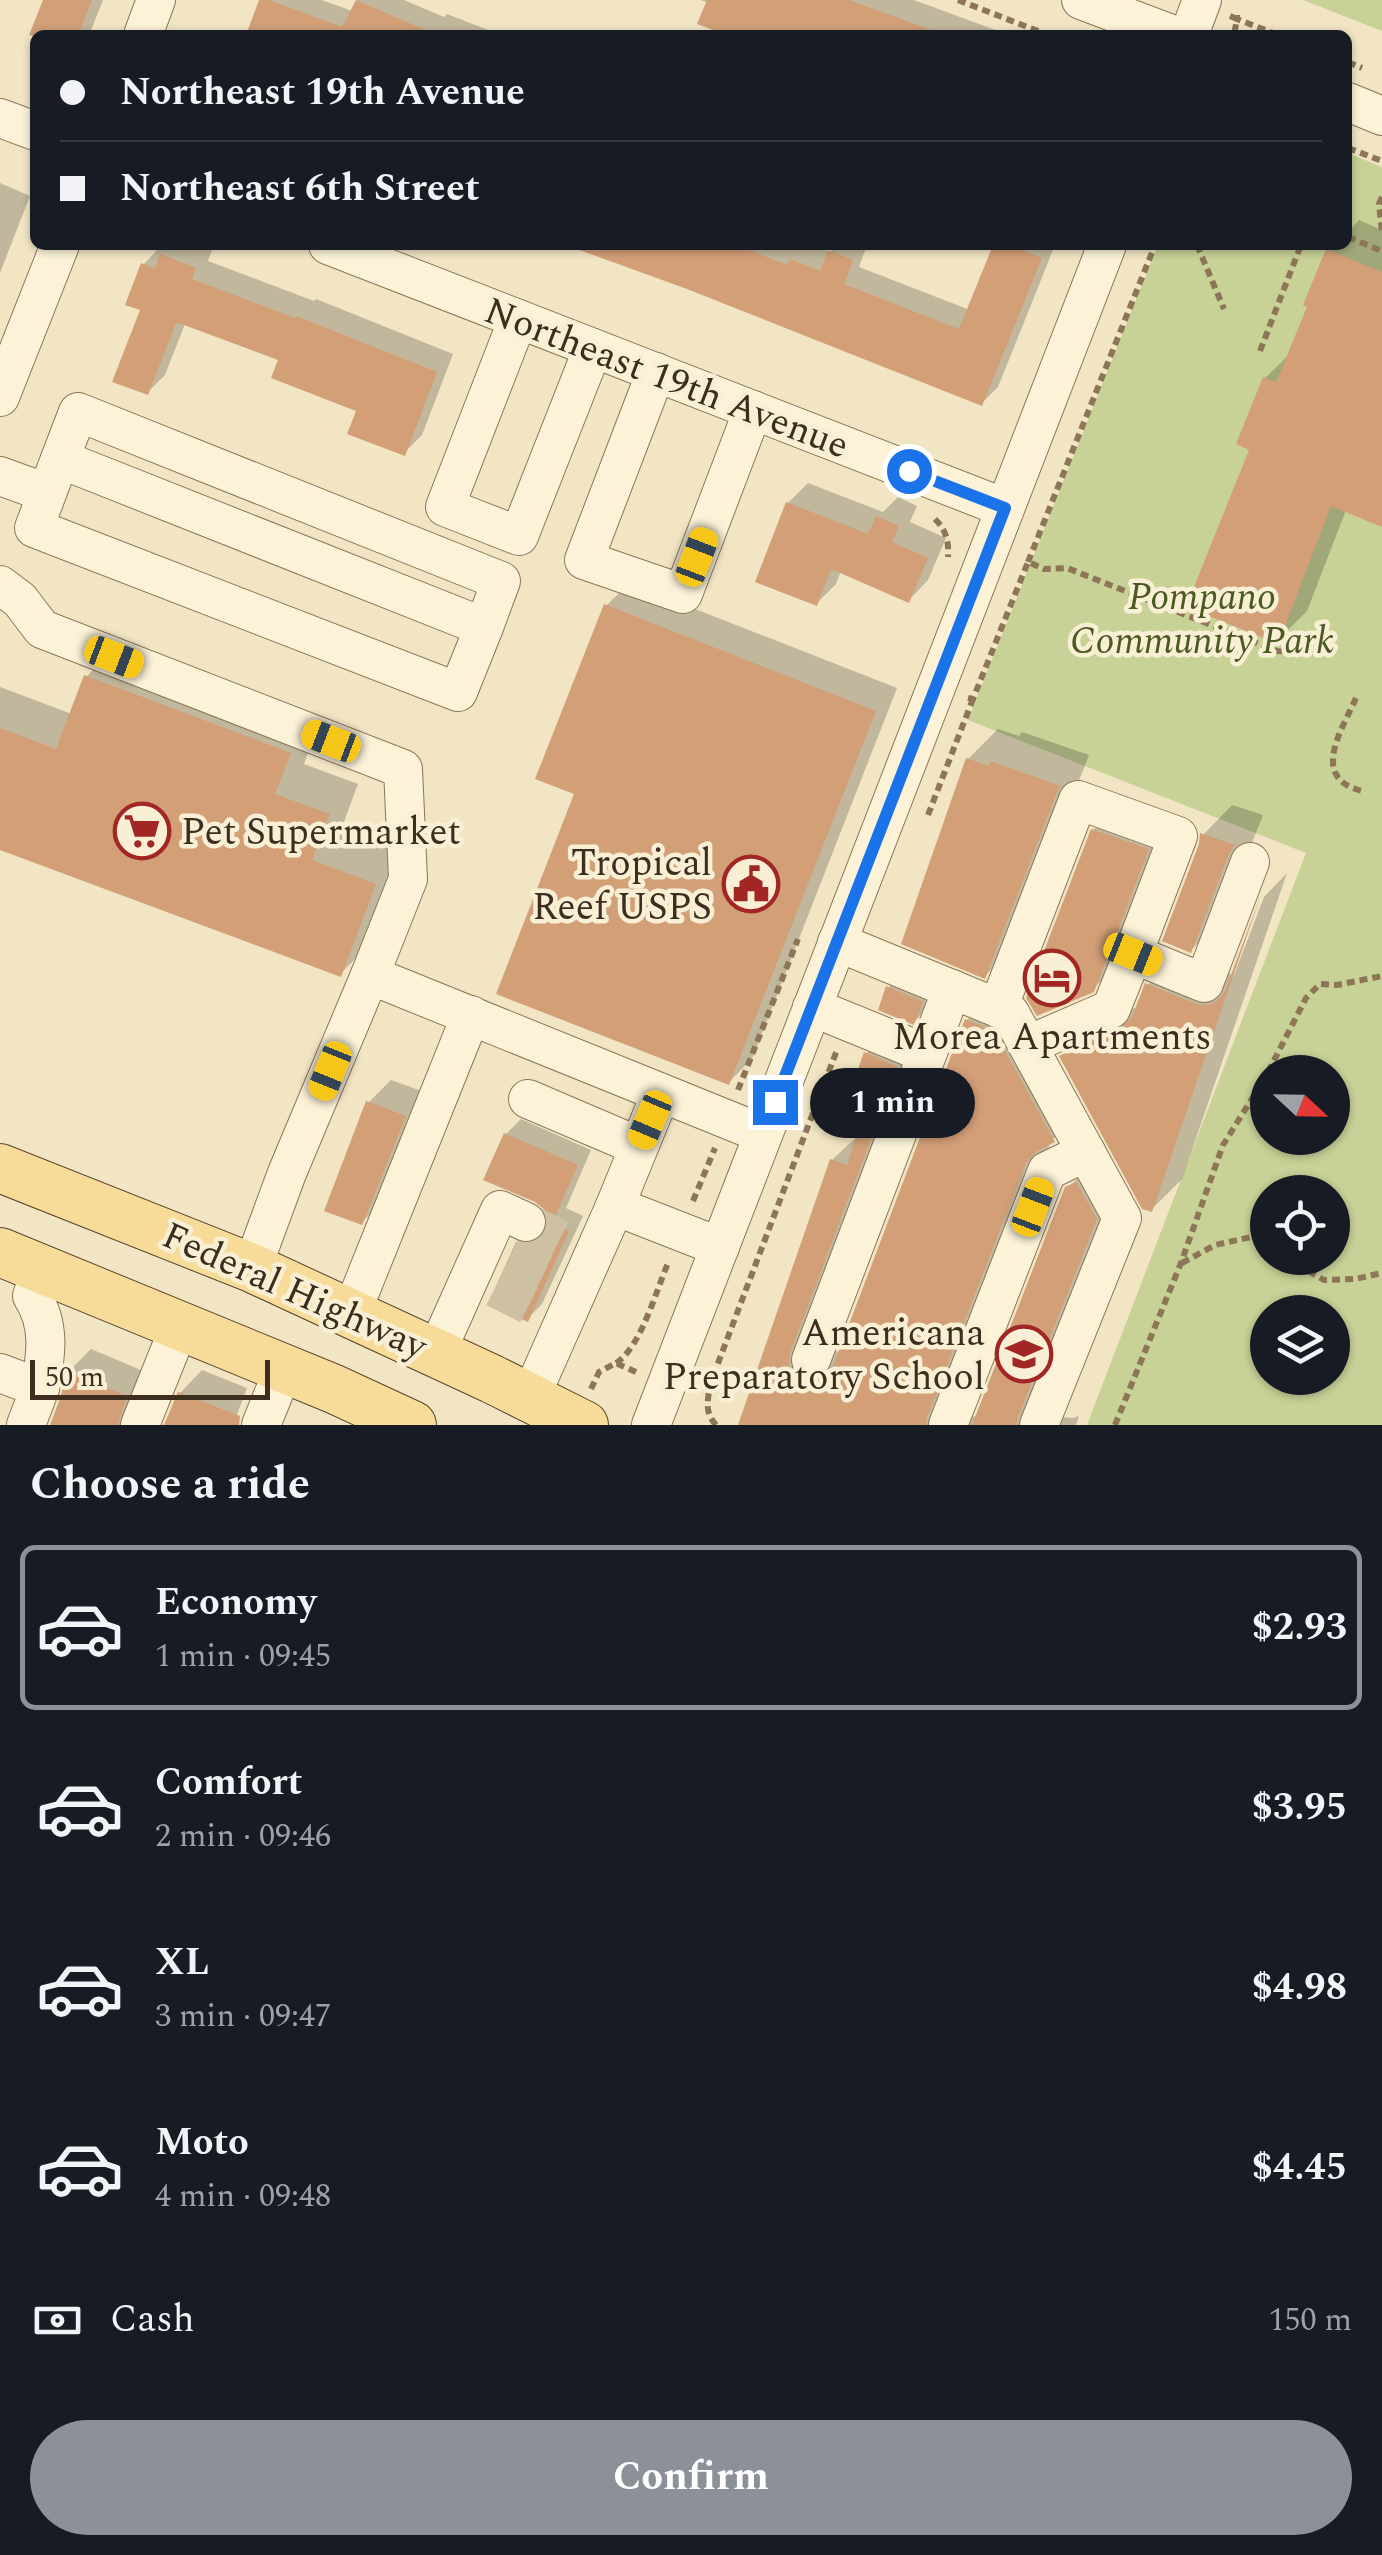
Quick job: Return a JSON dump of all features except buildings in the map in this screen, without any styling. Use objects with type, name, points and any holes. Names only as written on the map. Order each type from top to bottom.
[{"type":"main road","name":"Federal Highway","points":[[0,1168],[252,1268],[584,1425]]},
{"type":"main road","name":"Federal Highway","points":[[20,1260],[412,1425]]},
{"type":"street","points":[[144,30],[156,0]]},
{"type":"street","points":[[1081,0],[1161,30]]},
{"type":"street","points":[[1190,30],[1202,0]]},
{"type":"street","points":[[1352,104],[1382,116]]},
{"type":"street","points":[[0,118],[30,129]]},
{"type":"street","points":[[0,398],[58,250]]},
{"type":"street","name":"Northeast 19th Avenue","points":[[341,250],[1005,508]]},
{"type":"street","points":[[651,1425],[1105,250]]},
{"type":"street","points":[[518,319],[444,507],[519,536],[594,348]]},
{"type":"street","points":[[656,372],[584,560],[683,594],[753,410]]},
{"type":"street","points":[[78,412],[501,580],[484,627],[458,692],[34,528],[78,412]]},
{"type":"street","points":[[0,476],[54,476],[484,627]]},
{"type":"street","points":[[0,585],[20,600],[42,629],[403,769],[408,879],[252,1268]]},
{"type":"street","points":[[998,1008],[1078,800],[1178,836],[1111,1009],[1028,1045]]},
{"type":"street","points":[[1133,954],[1204,983],[1250,862]]},
{"type":"street","points":[[837,942],[1010,1013],[1122,1218],[1040,1425]]},
{"type":"street","points":[[370,975],[763,1134]]},
{"type":"street","points":[[811,1360],[952,989]]},
{"type":"street","points":[[812,1008],[927,1054]]},
{"type":"street","points":[[351,1314],[471,1016]]},
{"type":"street","points":[[530,1398],[564,1281],[614,1206],[660,1093]]},
{"type":"street","points":[[528,1099],[638,1146]]},
{"type":"street","points":[[948,1425],[1047,1171],[1086,1152]]},
{"type":"street","points":[[614,1206],[720,1246]]},
{"type":"street","points":[[436,1353],[490,1266],[500,1210],[526,1222]]},
{"type":"street","points":[[20,1260],[39,1306],[47,1340],[40,1388],[26,1425]]},
{"type":"street","points":[[140,1425],[180,1325]]},
{"type":"street","points":[[261,1425],[284,1368]]},
{"type":"street","points":[[0,1373],[40,1388]]},
{"type":"path","points":[[958,0],[1035,30]]},
{"type":"path","points":[[1237,19],[1265,30]]},
{"type":"path","points":[[1352,150],[1382,161]]},
{"type":"path","points":[[1382,196],[1382,232]]},
{"type":"path","points":[[1352,239],[1382,251]]},
{"type":"path","points":[[935,690],[972,700],[1153,250]]},
{"type":"path","points":[[1200,250],[1224,309]]},
{"type":"path","points":[[1260,351],[1299,250]]},
{"type":"path","points":[[932,515],[944,528],[948,559]]},
{"type":"path","points":[[1028,562],[1044,569],[1067,568],[1277,651],[1290,652]]},
{"type":"path","points":[[1356,698],[1334,747],[1332,765],[1339,780],[1362,792]]},
{"type":"path","points":[[616,1363],[624,1358],[638,1336],[799,937]]},
{"type":"path","points":[[1277,1055],[1306,998],[1320,984],[1382,976]]},
{"type":"path","points":[[1115,1425],[1181,1264],[1223,1145],[1250,1102]]},
{"type":"path","points":[[1181,1264],[1215,1245],[1250,1237]]},
{"type":"path","points":[[1315,1275],[1324,1280],[1382,1273]]},
{"type":"path","points":[[707,1405],[708,1416],[716,1425]]},
{"type":"green space","points":[[1303,0],[1382,0],[1382,31]]},
{"type":"green space","name":"Pompano Community Park","points":[[1352,155],[1382,167],[1382,1425],[1087,1425],[1306,853],[968,720],[1156,250],[1352,250]]},
{"type":"tunnel","points":[[526,1222],[565,1241]]},
{"type":"tunnel","points":[[510,1256],[550,1275]]},
{"type":"tunnel","points":[[495,1288],[534,1308]]},
{"type":"place","name":"Pet Supermarket","points":[[142,831]]},
{"type":"place","name":"Tropical Reef USPS","points":[[751,884]]},
{"type":"place","name":"Morea Apartments","points":[[1052,978]]},
{"type":"place","name":"Americana Preparatory School","points":[[1024,1354]]},
{"type":"route","points":[[775,1102],[1005,508],[909,471]]}]
